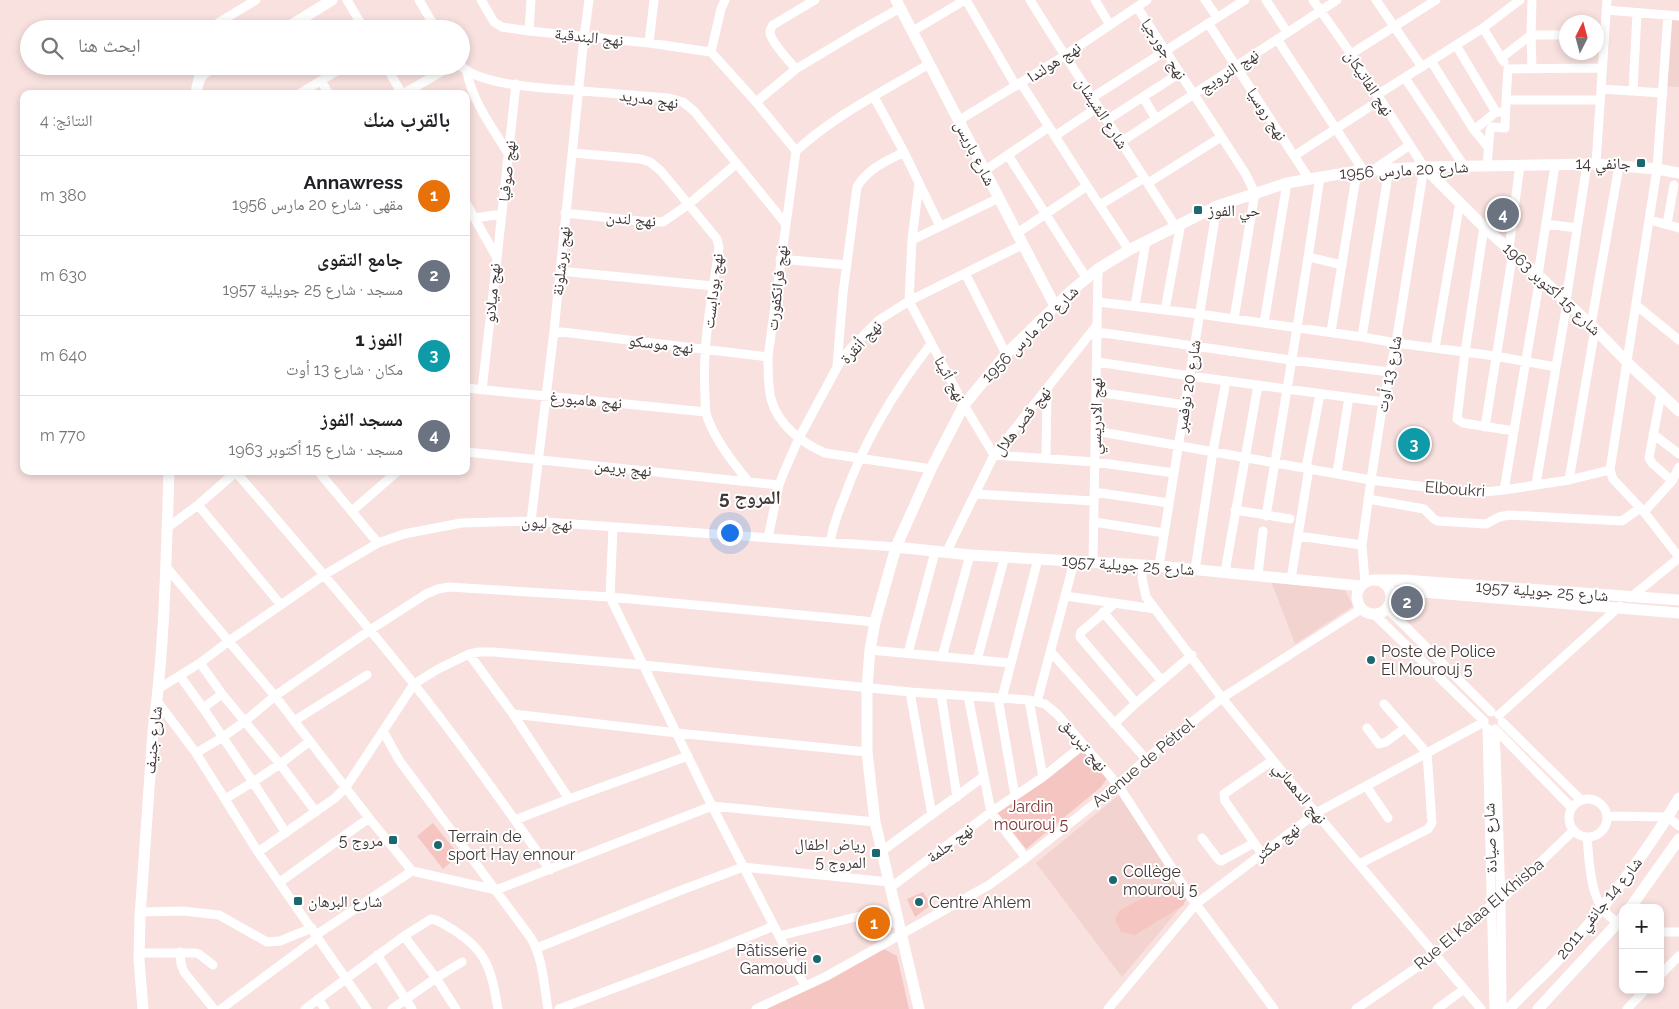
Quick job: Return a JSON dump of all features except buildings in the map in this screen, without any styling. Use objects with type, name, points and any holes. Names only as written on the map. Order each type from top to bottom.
[{"type":"street","points":[[223,20],[256,0]]},
{"type":"street","points":[[299,20],[332,0]]},
{"type":"street","points":[[347,0],[359,20]]},
{"type":"street","points":[[419,0],[431,20]]},
{"type":"street","name":"نهج البندقية","points":[[481,0],[496,24],[502,27],[649,43],[711,52]]},
{"type":"street","points":[[529,31],[531,0]]},
{"type":"street","name":"نهج برشلونة","points":[[531,521],[554,331],[589,0]]},
{"type":"street","points":[[649,43],[654,0]]},
{"type":"street","points":[[726,0],[719,15],[711,52],[756,102],[796,151],[832,121],[930,64]]},
{"type":"street","points":[[796,69],[773,41],[770,30],[773,25],[815,0]]},
{"type":"street","points":[[912,31],[966,0],[1018,84],[1055,136],[1128,250]]},
{"type":"street","name":"شارع الشيشان","points":[[1030,0],[1064,56],[1093,97],[1146,181],[1178,225]]},
{"type":"street","points":[[1095,0],[1110,25]]},
{"type":"street","name":"نهج هولندا","points":[[958,121],[1064,56],[1148,0]]},
{"type":"street","points":[[1206,0],[1218,18]]},
{"type":"street","points":[[1093,97],[1245,0]]},
{"type":"street","points":[[1266,0],[1287,32]]},
{"type":"street","name":"نهج الفاتيكان","points":[[1313,0],[1351,54],[1424,167]]},
{"type":"street","name":"نهج النرويج","points":[[1121,142],[1337,0]]},
{"type":"street","points":[[1376,0],[1422,67]]},
{"type":"street","points":[[1351,54],[1436,0]]},
{"type":"street","points":[[1294,156],[1336,130],[1404,78],[1483,28],[1520,0]]},
{"type":"street","points":[[1532,0],[1532,68]]},
{"type":"street","points":[[756,102],[796,69],[898,4]]},
{"type":"street","name":"شارع باريس","points":[[898,4],[1054,306]]},
{"type":"street","points":[[1606,5],[1637,13],[1679,16]]},
{"type":"street","name":"نهج جورجيا","points":[[1137,7],[1245,173],[1255,193]]},
{"type":"street","points":[[1632,91],[1637,13]]},
{"type":"street","points":[[1497,716],[1679,557],[1642,510],[1613,479],[1610,470],[1657,169],[1668,15]]},
{"type":"street","name":"نهج روسيا","points":[[1208,23],[1294,156],[1314,178]]},
{"type":"street","points":[[1474,130],[1501,112],[1506,100],[1508,69],[1483,28]]},
{"type":"street","points":[[1501,58],[1531,35],[1559,35]]},
{"type":"street","points":[[1277,39],[1336,130],[1365,170]]},
{"type":"street","points":[[1456,46],[1501,112],[1505,128],[1490,128],[1487,166]]},
{"type":"street","points":[[1536,484],[1577,228],[1592,164],[1600,100],[1602,60]]},
{"type":"street","points":[[1431,61],[1474,130],[1488,147]]},
{"type":"street","points":[[1508,69],[1602,68]]},
{"type":"street","name":"نهج مدريد","points":[[470,72],[485,78],[516,84],[662,98],[683,102],[694,111],[785,223]]},
{"type":"street","points":[[1107,120],[1180,73]]},
{"type":"street","points":[[197,90],[198,75]]},
{"type":"street","points":[[198,81],[202,75]]},
{"type":"street","points":[[306,90],[331,75]]},
{"type":"street","points":[[391,75],[401,90]]},
{"type":"street","points":[[410,90],[436,75]]},
{"type":"street","points":[[466,75],[474,95],[509,155]]},
{"type":"street","points":[[1404,78],[1464,166]]},
{"type":"street","points":[[321,81],[327,90]]},
{"type":"street","name":"نهج صوفيا","points":[[497,258],[516,84]]},
{"type":"street","points":[[1600,89],[1663,93]]},
{"type":"street","points":[[874,97],[904,152],[940,226]]},
{"type":"street","points":[[1143,97],[1156,119]]},
{"type":"street","points":[[1506,100],[1600,100]]},
{"type":"street","points":[[1055,136],[1098,107]]},
{"type":"street","points":[[984,171],[1049,127]]},
{"type":"street","points":[[1100,205],[1146,181],[1221,137]]},
{"type":"street","points":[[1331,332],[1342,264],[1365,170],[1410,145]]},
{"type":"street","name":"نهج فرانكفورت","points":[[796,151],[768,357],[771,400],[779,417],[799,438],[825,453],[931,469]]},
{"type":"street","points":[[837,368],[857,188],[861,180],[870,172],[904,152]]},
{"type":"street","name":"نهج بودابست","points":[[573,153],[642,159],[650,162],[661,171],[689,204],[718,243],[718,256],[705,349],[706,412],[733,464],[748,481]]},
{"type":"street","points":[[1008,155],[1087,279]]},
{"type":"street","name":"نهج لندن","points":[[565,213],[663,222],[689,204],[736,164]]},
{"type":"street","name":"شارع 20 مارس 1956","points":[[919,1009],[875,822],[867,752],[867,688],[870,650],[875,622],[896,547],[931,469],[964,405],[1006,354],[1054,306],[1098,269],[1128,250],[1217,206],[1287,183],[1365,170],[1424,167],[1592,164],[1657,169],[1679,173]]},
{"type":"street","points":[[1485,427],[1511,250],[1520,165]]},
{"type":"street","points":[[1504,490],[1527,362],[1555,165]]},
{"type":"street","points":[[1569,480],[1619,166]]},
{"type":"street","name":"شارع 15 أكتوبر 1963","points":[[1424,167],[1679,411]]},
{"type":"street","name":"شارع 13 أوت","points":[[1367,582],[1362,562],[1362,545],[1368,499],[1383,402],[1396,343],[1424,167]]},
{"type":"street","points":[[1362,337],[1388,169]]},
{"type":"street","points":[[1266,516],[1308,257],[1314,178]]},
{"type":"street","points":[[909,300],[912,240],[919,182]]},
{"type":"street","points":[[1264,324],[1287,183]]},
{"type":"street","points":[[1668,224],[1674,185]]},
{"type":"street","points":[[1016,234],[1088,186]]},
{"type":"street","points":[[1234,319],[1255,193]]},
{"type":"street","points":[[912,240],[999,198]]},
{"type":"street","points":[[1435,348],[1460,202]]},
{"type":"street","name":"شارع 20 نوفمبر","points":[[1159,566],[1217,206]]},
{"type":"street","name":"نهج ميلانو","points":[[470,210],[497,258],[482,390]]},
{"type":"street","points":[[475,218],[502,214]]},
{"type":"street","points":[[1650,220],[1679,228]]},
{"type":"street","points":[[1546,224],[1577,228]]},
{"type":"street","points":[[1165,310],[1178,225]]},
{"type":"street","points":[[1484,226],[1457,419],[1463,423],[1514,431]]},
{"type":"street","points":[[1135,306],[1146,241]]},
{"type":"street","name":"نهج أنقرة","points":[[768,538],[779,485],[799,438],[837,368],[850,349],[879,320],[909,300],[1022,245]]},
{"type":"street","points":[[1308,257],[1342,264]]},
{"type":"street","points":[[780,259],[847,265]]},
{"type":"street","name":"نهج الادريسي","points":[[1093,563],[1098,269]]},
{"type":"street","points":[[560,271],[713,286]]},
{"type":"street","points":[[965,273],[1006,354]]},
{"type":"street","name":"نهج أثينا","points":[[909,300],[964,405],[994,455]]},
{"type":"street","points":[[1098,302],[1331,332],[1556,367]]},
{"type":"street","points":[[1636,306],[1679,340]]},
{"type":"street","points":[[1097,328],[1195,346],[1390,372]]},
{"type":"street","name":"نهج قصر هلال","points":[[908,653],[941,552],[975,494],[994,455],[1097,328]]},
{"type":"street","name":"نهج موسكو","points":[[554,331],[768,357]]},
{"type":"street","points":[[830,542],[832,530],[859,459],[890,401],[931,344]]},
{"type":"street","points":[[1097,362],[1383,402]]},
{"type":"street","points":[[1195,570],[1226,381]]},
{"type":"street","points":[[1225,572],[1258,385]]},
{"type":"street","name":"نهج هامبورغ","points":[[470,388],[706,412]]},
{"type":"street","points":[[1046,458],[1047,389]]},
{"type":"street","points":[[1097,392],[1185,405]]},
{"type":"street","points":[[1291,579],[1320,394]]},
{"type":"street","points":[[1661,394],[1649,458],[1672,481]]},
{"type":"street","points":[[1338,474],[1349,398]]},
{"type":"street","name":"Elboukri","points":[[1096,431],[1178,444],[1371,480],[1457,492],[1474,493],[1504,490],[1569,480],[1610,470]]},
{"type":"street","points":[[1653,434],[1679,454]]},
{"type":"street","name":"نهج بريمن","points":[[470,452],[727,478],[779,485]]},
{"type":"street","points":[[994,455],[1095,462],[1174,473]]},
{"type":"street","points":[[727,478],[733,464]]},
{"type":"street","points":[[1368,499],[1424,509],[1434,520],[1438,521],[1486,524],[1499,517],[1509,515],[1622,521],[1642,510],[1672,481],[1679,467]]},
{"type":"street","name":"شارع جنيف","points":[[143,1009],[139,953],[140,912],[166,568],[169,475]]},
{"type":"street","points":[[167,528],[232,475]]},
{"type":"street","points":[[239,475],[414,684],[550,870]]},
{"type":"street","points":[[321,475],[378,543]]},
{"type":"street","points":[[352,511],[393,475]]},
{"type":"street","points":[[975,494],[1094,497],[1169,504]]},
{"type":"street","points":[[198,504],[281,605]]},
{"type":"street","points":[[1235,510],[1290,520]]},
{"type":"street","name":"نهج ليون","points":[[158,689],[200,663],[324,575],[378,543],[404,534],[461,523],[531,521],[896,547]]},
{"type":"street","points":[[1094,522],[1164,533]]},
{"type":"street","points":[[613,527],[610,597],[712,806],[805,986]]},
{"type":"street","points":[[1258,575],[1263,531]]},
{"type":"street","points":[[1298,536],[1362,545]]},
{"type":"street","name":"شارع 25 جويلية 1957","points":[[896,547],[970,555],[1159,566],[1291,579],[1367,582],[1403,580],[1679,600]]},
{"type":"street","points":[[942,657],[970,555]]},
{"type":"street","points":[[977,660],[1005,556]]},
{"type":"street","points":[[1015,796],[1000,698],[1038,558]]},
{"type":"street","points":[[1043,777],[1033,701],[1051,652],[1074,562]]},
{"type":"street","name":"نهج الدهماني","points":[[1143,566],[1142,578],[1146,596],[1192,655],[1222,698],[1480,1009]]},
{"type":"street","points":[[166,568],[275,696],[412,871],[496,890],[712,806],[875,822]]},
{"type":"street","points":[[1375,615],[1384,612],[1387,608],[1390,603],[1390,592],[1387,586],[1381,582],[1367,582],[1357,591],[1357,604],[1361,609],[1375,615],[1572,808]]},
{"type":"street","points":[[196,753],[223,737],[275,696],[370,630],[426,594],[438,589],[449,587],[610,597],[875,622]]},
{"type":"street","name":"شارع 25 جويلية 1957","points":[[1390,592],[1410,590],[1679,613]]},
{"type":"street","points":[[1066,596],[1155,609]]},
{"type":"street","points":[[1114,604],[1081,632],[1080,637],[1136,703]]},
{"type":"street","points":[[1387,608],[1581,800]]},
{"type":"street","name":"Avenue de Pétrel","points":[[756,1009],[825,978],[899,930],[989,885],[1118,785],[1222,698],[1361,609]]},
{"type":"street","points":[[1103,612],[1162,682]]},
{"type":"street","points":[[870,650],[1010,662]]},
{"type":"street","name":"نهج تبرسق","points":[[469,654],[494,652],[910,692],[1033,701],[1045,704],[1057,714],[1118,785],[1196,904],[1274,1009]]},
{"type":"street","points":[[1051,652],[1146,760]]},
{"type":"street","points":[[258,852],[335,798],[346,787],[414,684],[438,669],[469,654],[513,714],[569,798]]},
{"type":"street","points":[[1114,724],[1192,655]]},
{"type":"street","points":[[200,663],[222,694],[280,764],[316,812]]},
{"type":"street","points":[[294,721],[367,675]]},
{"type":"street","points":[[180,676],[223,737],[286,833]]},
{"type":"street","points":[[910,692],[932,815]]},
{"type":"street","points":[[203,708],[222,694]]},
{"type":"street","points":[[941,694],[957,797]]},
{"type":"street","points":[[968,696],[991,812],[1026,858]]},
{"type":"street","points":[[157,701],[196,753],[258,852],[367,1009]]},
{"type":"street","points":[[1359,864],[1428,829],[1432,823],[1427,753],[1384,704]]},
{"type":"street","points":[[513,714],[677,734],[867,752]]},
{"type":"street","points":[[1488,726],[1486,714],[1497,716]]},
{"type":"street","points":[[1488,726],[1499,727],[1497,716]]},
{"type":"street","name":"نهج مكثر","points":[[1108,1009],[1196,904],[1316,813],[1427,753],[1488,726]]},
{"type":"street","name":"شارع صيادة","points":[[1488,726],[1496,751],[1501,900],[1502,1009]]},
{"type":"street","name":"شارع صيادة","points":[[1488,726],[1494,1009]]},
{"type":"street","points":[[1367,728],[1378,744],[1386,742],[1405,728]]},
{"type":"street","points":[[383,732],[399,760],[537,948],[548,1009]]},
{"type":"street","points":[[225,799],[280,764],[310,741]]},
{"type":"street","name":"نهج جلمة","points":[[890,885],[1043,777],[1083,745]]},
{"type":"street","points":[[515,820],[569,798],[688,756]]},
{"type":"street","points":[[1262,854],[1225,802],[1224,794],[1273,760]]},
{"type":"street","points":[[882,851],[983,777]]},
{"type":"street","points":[[1366,786],[1388,818]]},
{"type":"street","name":"شارع 14 جانفي 2011","points":[[1509,1009],[1554,964],[1601,909],[1638,861],[1679,798]]},
{"type":"street","points":[[1581,800],[1594,800],[1600,802],[1604,807],[1607,816],[1606,826],[1597,836],[1587,837],[1578,835],[1573,831],[1569,819],[1572,808],[1581,800]]},
{"type":"street","points":[[1607,816],[1668,817],[1679,826]]},
{"type":"street","points":[[280,882],[369,818]]},
{"type":"street","name":"Rue El Kalaa El Khisba","points":[[1356,1009],[1435,955],[1492,904],[1501,900],[1573,831]]},
{"type":"street","points":[[1587,837],[1591,875],[1601,909],[1619,920]]},
{"type":"street","points":[[1202,838],[1218,859],[1221,860],[1254,843]]},
{"type":"street","name":"شارع 14 جانفي 2011","points":[[1633,904],[1679,839]]},
{"type":"street","points":[[537,948],[743,867],[890,885]]},
{"type":"street","points":[[221,1009],[315,933],[412,871]]},
{"type":"street","points":[[140,912],[183,911],[219,915],[241,926],[253,936],[267,942],[315,933]]},
{"type":"street","points":[[779,936],[872,913],[877,914],[899,930]]},
{"type":"street","points":[[305,1009],[404,936],[428,920],[434,919],[468,939],[480,952],[492,977],[498,1009]]},
{"type":"street","name":"شارع 14 جانفي 2011","points":[[1538,1009],[1619,923]]},
{"type":"street","points":[[559,1009],[714,951],[774,926]]},
{"type":"street","points":[[1664,932],[1679,932]]},
{"type":"street","points":[[404,936],[436,978],[456,1009]]},
{"type":"street","points":[[139,953],[180,952],[200,954],[214,965]]},
{"type":"street","points":[[180,952],[184,972],[214,1009]]},
{"type":"street","points":[[378,955],[412,1009]]},
{"type":"street","points":[[1664,971],[1679,956]]},
{"type":"street","points":[[392,1009],[462,962]]},
{"type":"street","points":[[1437,1009],[1464,989]]},
{"type":"street","points":[[1627,1009],[1642,994]]},
{"type":"street","points":[[318,999],[325,1009]]},
{"type":"shaded area","points":[[1669,16],[1679,17],[1679,87],[1664,86]]},
{"type":"shaded area","points":[[1271,581],[1344,588],[1353,606],[1295,644]]},
{"type":"shaded area","name":"Collège mourouj 5","points":[[1119,795],[1189,897],[1122,977],[1036,863]]},
{"type":"green space","name":"Jardin mourouj 5","points":[[1084,748],[1109,775],[1101,787],[1026,849],[996,811]]},
{"type":"green space","name":"Terrain de sport Hay ennour","points":[[433,823],[459,855],[443,869],[417,836]]},
{"type":"green space","points":[[1169,883],[1176,884],[1185,897],[1184,905],[1135,935],[1121,932],[1115,920],[1119,911]]},
{"type":"green space","name":"Centre Ahlem","points":[[923,892],[931,905],[915,917],[907,899]]},
{"type":"green space","points":[[884,949],[897,956],[909,1009],[765,1009]]},
{"type":"place","name":"14 جانفي","points":[[1641,163]]},
{"type":"place","name":"حي الفوز","points":[[1198,210]]},
{"type":"place","name":"مسجد الفوز","points":[[1503,214]]},
{"type":"place","name":"الفوز 1","points":[[1414,444]]},
{"type":"place","name":"جامع التقوى","points":[[1407,602]]},
{"type":"place","name":"Poste de Police El Mourouj 5","points":[[1371,660]]},
{"type":"place","name":"مروج 5","points":[[393,840]]},
{"type":"place","name":"Terrain de sport Hay ennour","points":[[438,845]]},
{"type":"place","name":"رياض اطفال المروج 5","points":[[876,853]]},
{"type":"place","name":"Collège mourouj 5","points":[[1113,880]]},
{"type":"place","name":"شارع البرهان","points":[[298,901]]},
{"type":"place","name":"Centre Ahlem","points":[[919,902]]},
{"type":"place","name":"Annawress","points":[[874,923]]},
{"type":"place","name":"Pâtisserie Gamoudi","points":[[817,959]]},
{"type":"district","name":"المروج 5","points":[[750,497]]}]
